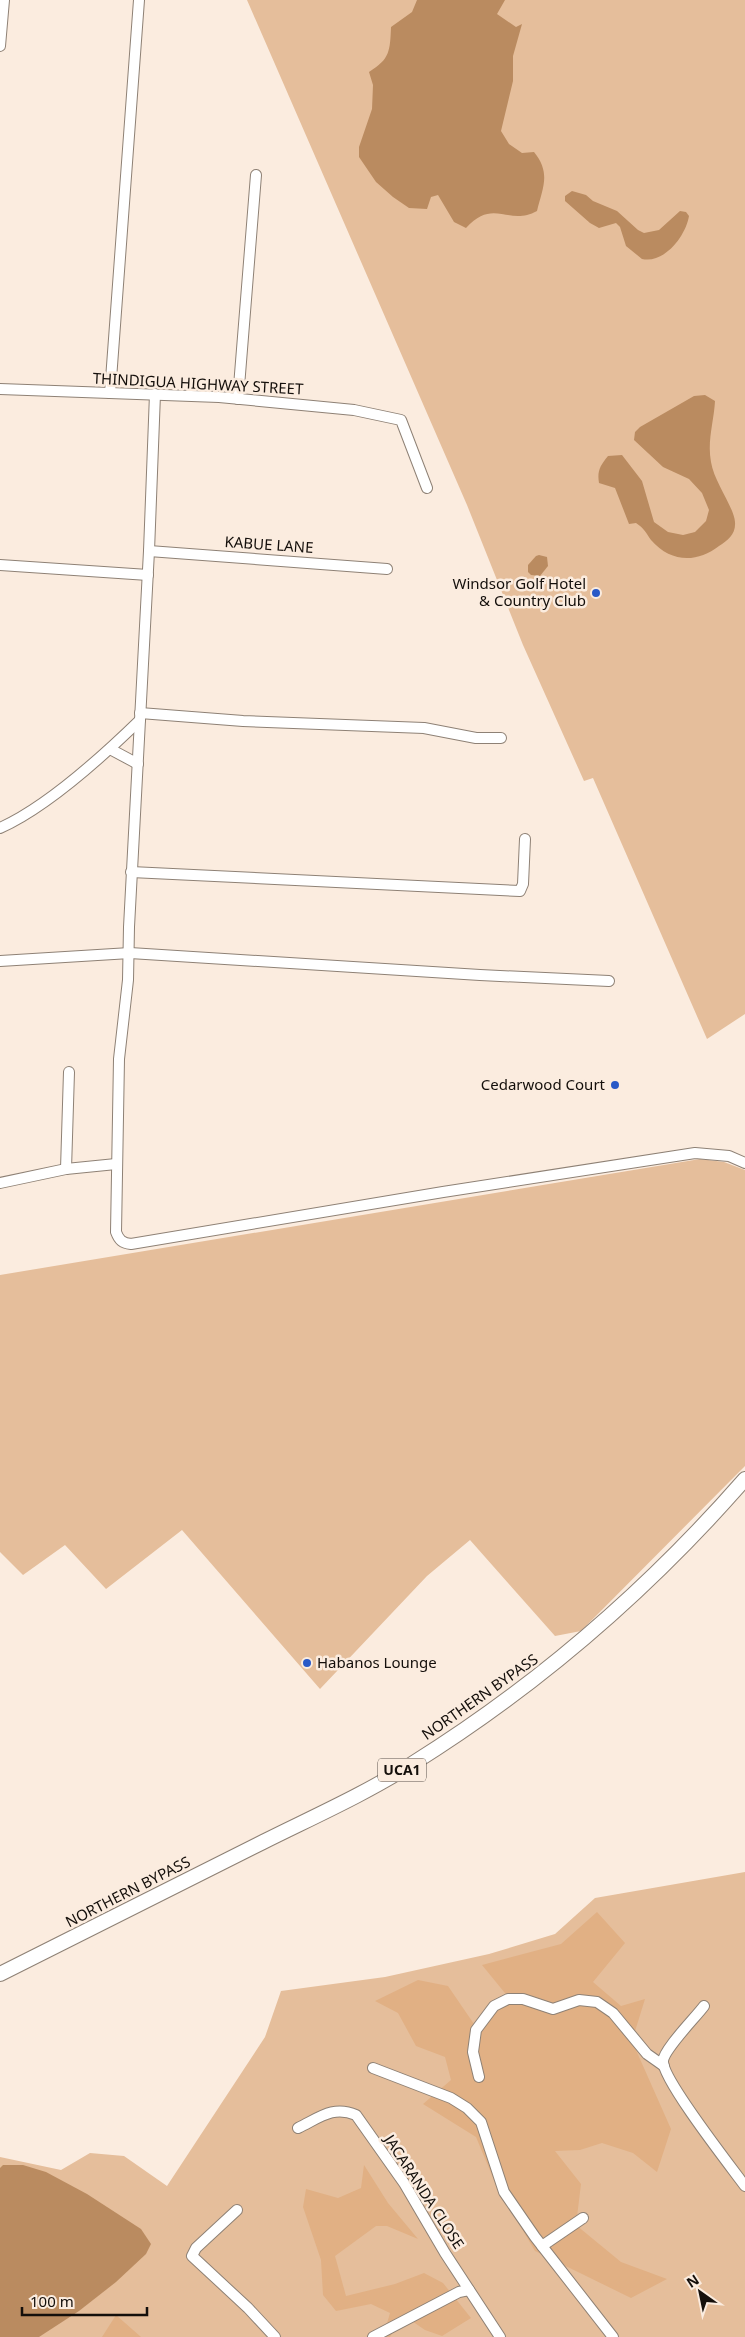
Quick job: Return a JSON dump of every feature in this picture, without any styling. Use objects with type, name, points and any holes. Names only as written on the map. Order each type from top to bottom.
[{"type":"main road","name":"NORTHERN BYPASS","points":[[0,1974],[410,1766],[521,1690],[586,1638],[642,1588],[745,1479]]},
{"type":"street","points":[[0,46],[4,0]]},
{"type":"street","points":[[110,393],[139,0]]},
{"type":"street","points":[[238,399],[256,175]]},
{"type":"street","name":"THINDIGUA HIGHWAY STREET","points":[[0,389],[155,394],[238,399],[354,410],[394,418],[403,422],[406,436],[427,488]]},
{"type":"street","points":[[155,394],[148,575],[131,872],[130,953],[119,1059],[116,1232],[124,1243],[131,1244],[471,1187],[695,1153],[729,1156],[745,1163]]},
{"type":"street","name":"KABUE LANE","points":[[149,551],[387,569]]},
{"type":"street","points":[[0,565],[148,575]]},
{"type":"street","points":[[0,828],[32,810],[110,749],[140,717],[424,728],[476,738],[501,738]]},
{"type":"street","points":[[110,749],[138,764]]},
{"type":"street","points":[[131,872],[520,891],[523,884],[525,839]]},
{"type":"street","points":[[0,961],[130,953],[480,976],[609,981]]},
{"type":"street","points":[[66,1169],[69,1072]]},
{"type":"street","points":[[0,1183],[66,1169],[116,1164]]},
{"type":"street","points":[[479,2077],[473,2052],[476,2030],[494,2006],[508,1999],[522,1998],[553,2009],[579,2000],[597,2002],[613,2013],[648,2054],[664,2066],[680,2095],[745,2186]]},
{"type":"street","points":[[664,2066],[665,2054],[704,2006]]},
{"type":"street","points":[[373,2068],[451,2098],[468,2108],[481,2122],[504,2192],[542,2246],[613,2337]]},
{"type":"street","name":"JACARANDA CLOSE","points":[[298,2128],[335,2111],[343,2110],[356,2116],[404,2183],[500,2337]]},
{"type":"street","points":[[237,2210],[196,2248],[192,2256],[248,2308],[275,2337]]},
{"type":"street","points":[[542,2246],[584,2218]]},
{"type":"street","points":[[373,2337],[459,2292],[469,2290]]},
{"type":"shaded area","points":[[247,0],[745,0],[745,1014],[707,1039],[593,778],[584,781],[523,645],[467,505]]},
{"type":"shaded area","points":[[417,0],[505,0],[497,14],[516,27],[522,24],[513,56],[513,81],[501,131],[509,144],[522,153],[534,152],[539,160],[544,180],[537,211],[518,216],[493,213],[476,219],[466,228],[454,222],[438,195],[431,197],[427,209],[409,208],[376,182],[359,157],[359,147],[372,109],[373,85],[369,72],[381,63],[388,54],[391,27],[412,12]]},
{"type":"shaded area","points":[[572,191],[586,195],[593,201],[617,211],[644,233],[659,230],[680,211],[686,212],[689,216],[687,224],[679,239],[666,253],[651,259],[642,259],[626,246],[620,227],[616,223],[599,228],[590,223],[565,201],[565,196]]},
{"type":"shaded area","points":[[705,395],[715,401],[710,439],[711,462],[716,478],[734,516],[735,526],[733,533],[728,539],[711,552],[693,558],[684,558],[667,553],[651,540],[639,525],[636,523],[629,524],[615,488],[599,483],[598,475],[601,466],[608,456],[622,455],[642,481],[654,522],[668,532],[683,535],[695,532],[706,521],[709,510],[702,493],[689,479],[663,467],[634,440],[635,432],[640,427],[694,396]]},
{"type":"shaded area","points":[[539,555],[547,557],[548,566],[540,576],[531,575],[528,572],[528,565]]},
{"type":"shaded area","points":[[700,1159],[724,1162],[745,1170],[745,1466],[581,1631],[555,1636],[470,1540],[427,1576],[320,1689],[182,1530],[106,1589],[65,1545],[23,1575],[0,1552],[0,1275]]},
{"type":"shaded area","points":[[745,1872],[745,2337],[0,2337],[0,2157],[61,2170],[90,2153],[124,2156],[167,2186],[265,2037],[281,1991],[385,1977],[489,1954],[555,1934],[595,1898]]},
{"type":"shaded area","points":[[597,1912],[625,1943],[593,1982],[621,2006],[645,1999],[632,2041],[671,2129],[657,2172],[633,2153],[602,2143],[580,2150],[555,2151],[581,2184],[576,2225],[621,2262],[667,2279],[631,2298],[535,2251],[496,2185],[476,2137],[423,2104],[451,2080],[445,2057],[416,2046],[398,2013],[375,2001],[418,1980],[448,1986],[474,2024],[509,1998],[482,1965],[561,1944]]},
{"type":"shaded area","points":[[3,2165],[23,2165],[46,2172],[87,2194],[141,2229],[151,2244],[146,2254],[116,2282],[79,2311],[39,2337],[0,2337],[0,2168]]},
{"type":"shaded area","points":[[364,2165],[388,2203],[418,2239],[387,2226],[376,2226],[335,2256],[346,2296],[395,2284],[424,2273],[443,2283],[471,2318],[442,2336],[425,2330],[403,2315],[390,2337],[383,2337],[390,2313],[371,2304],[336,2311],[323,2295],[321,2260],[303,2207],[306,2189],[338,2198],[361,2188]]},
{"type":"shaded area","points":[[116,2315],[141,2337],[102,2337]]},
{"type":"place","name":"Windsor Golf Hotel & Country Club","points":[[596,593]]},
{"type":"place","name":"Cedarwood Court","points":[[615,1085]]},
{"type":"place","name":"Habanos Lounge","points":[[307,1663]]}]
